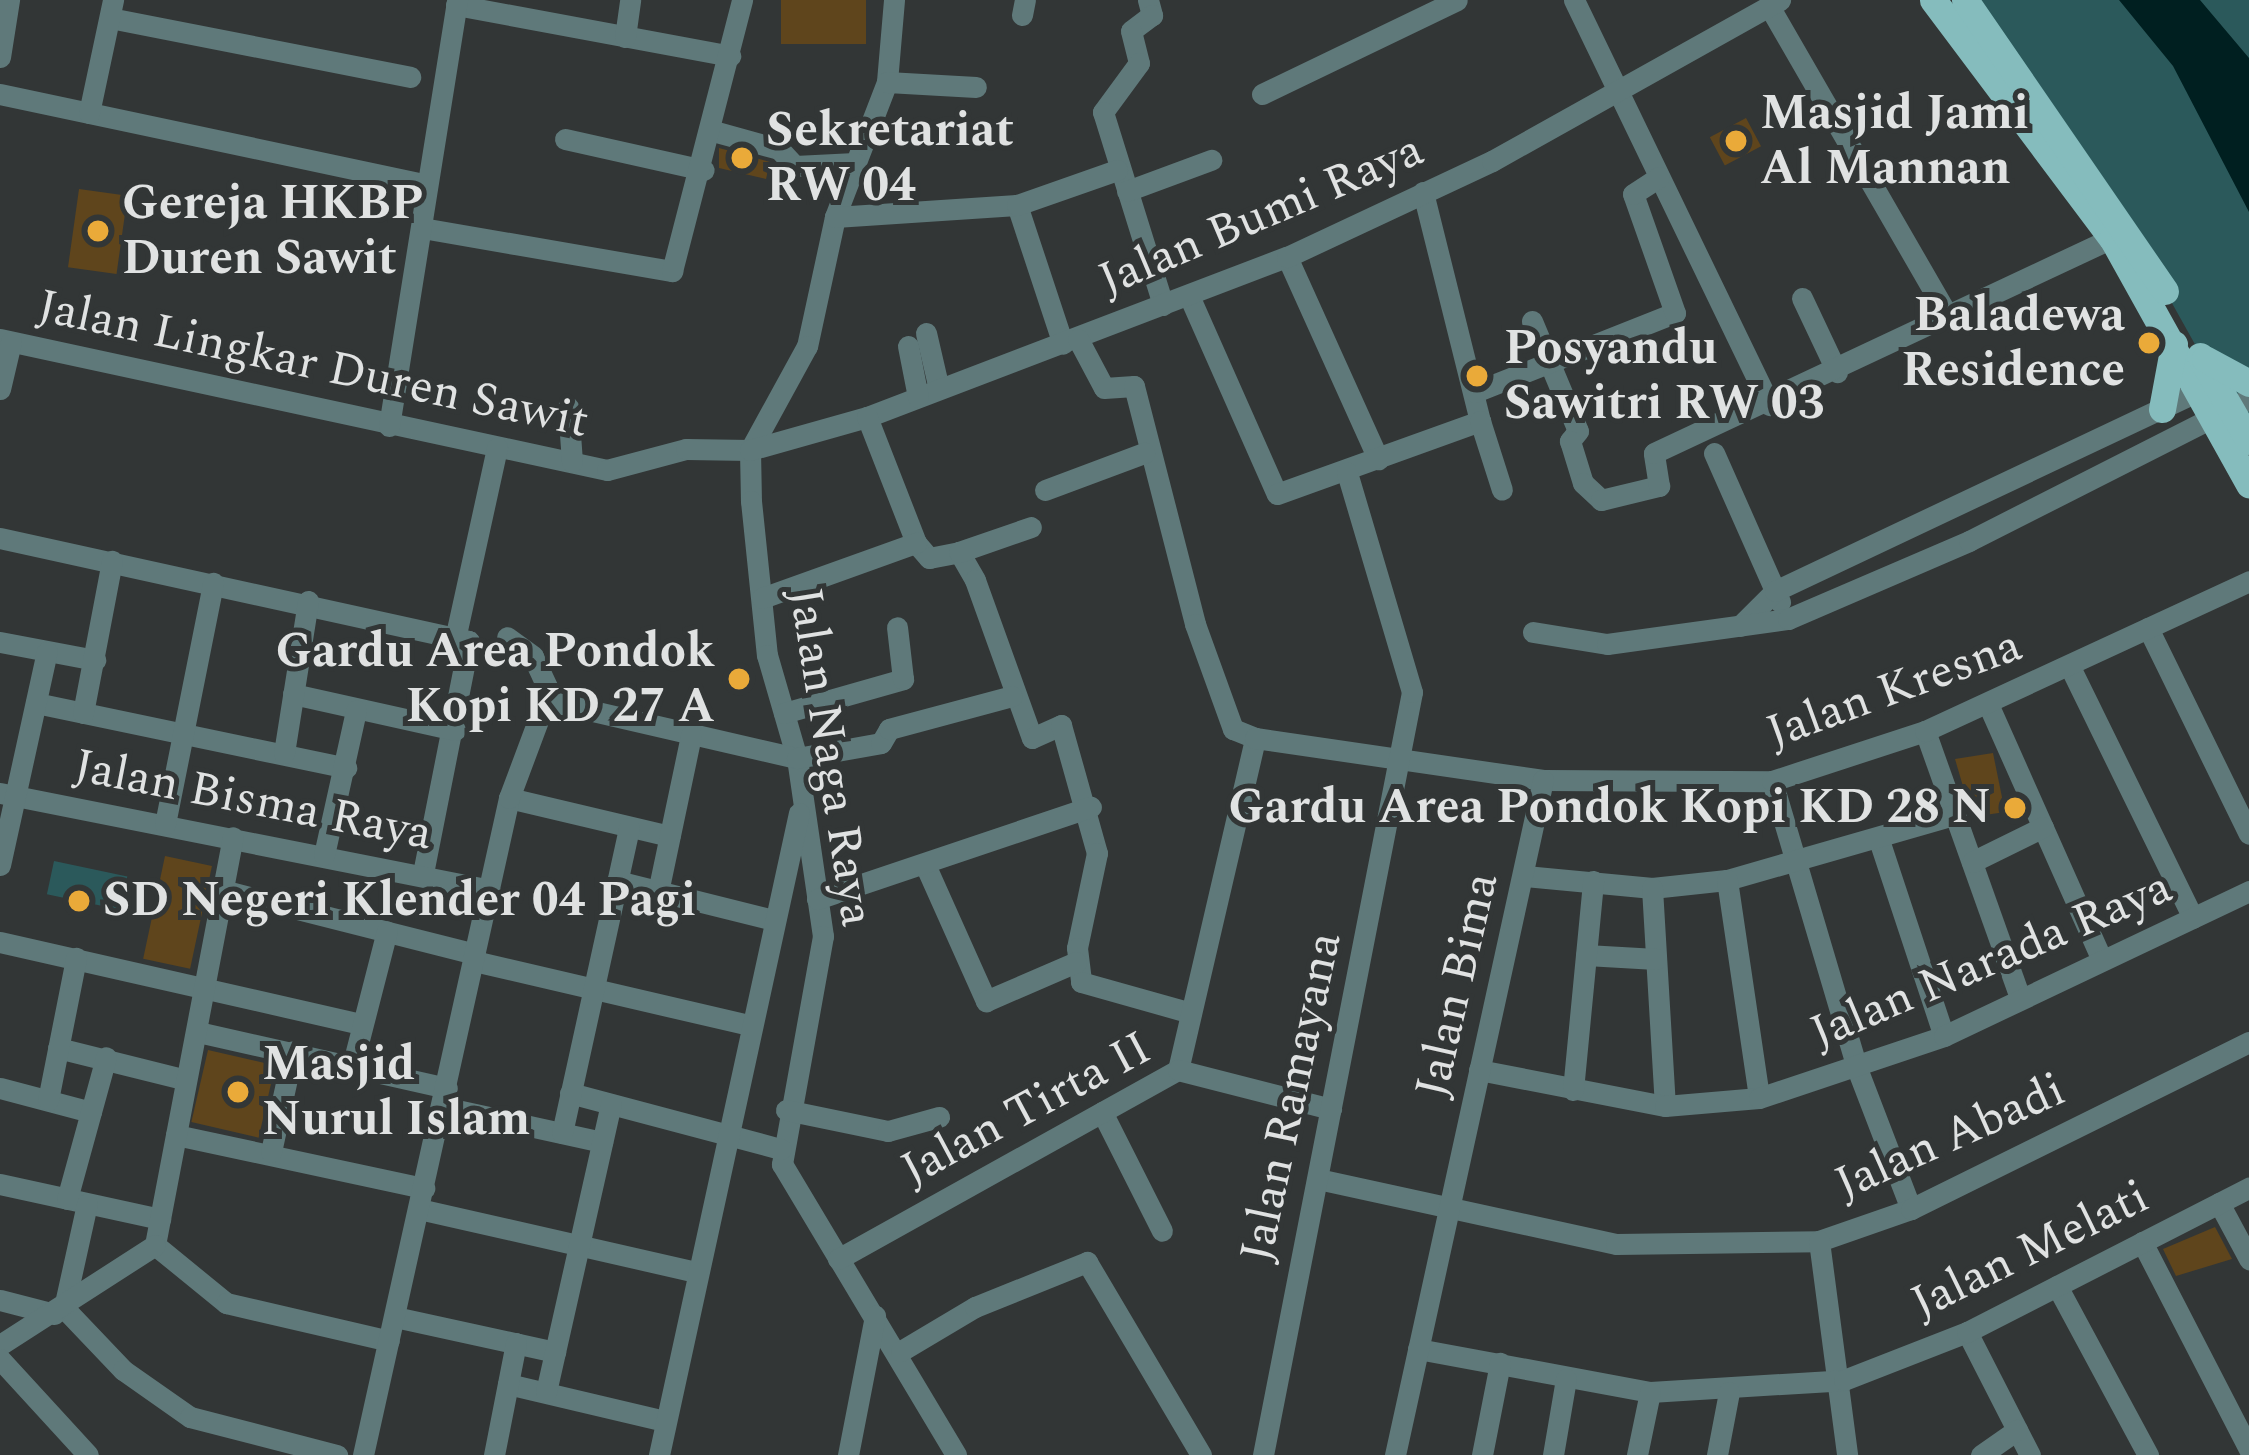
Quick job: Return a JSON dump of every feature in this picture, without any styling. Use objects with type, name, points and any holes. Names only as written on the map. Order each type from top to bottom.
[{"type":"main road","points":[[1933,0],[2112,238],[2174,344],[2222,399],[2249,484]]},
{"type":"main road","points":[[1965,0],[2130,228],[2249,441]]},
{"type":"main road","points":[[2162,409],[2174,344]]},
{"type":"main road","points":[[2201,357],[2249,383]]},
{"type":"street","points":[[0,57],[9,0]]},
{"type":"street","points":[[625,37],[630,0]]},
{"type":"street","points":[[428,229],[672,271],[704,170],[742,0]]},
{"type":"street","points":[[750,450],[807,346],[835,217],[887,82],[894,0]]},
{"type":"street","points":[[1148,0],[1152,15],[1132,31],[1139,63],[1102,112],[1163,305]]},
{"type":"street","points":[[1262,94],[1457,0]]},
{"type":"street","points":[[1574,0],[1770,405]]},
{"type":"street","points":[[389,426],[428,229],[425,184],[456,2],[730,56]]},
{"type":"street","points":[[1775,3],[1949,318]]},
{"type":"street","name":"Jalan Bumi Raya","points":[[750,450],[868,417],[1190,298],[1287,256],[1424,192],[1775,3]]},
{"type":"street","points":[[89,113],[111,9],[410,77]]},
{"type":"street","points":[[887,82],[976,87]]},
{"type":"street","points":[[0,94],[425,184]]},
{"type":"street","points":[[713,131],[779,149],[795,166],[855,163]]},
{"type":"street","points":[[565,139],[704,170]]},
{"type":"street","points":[[835,217],[1017,206],[1211,160]]},
{"type":"street","points":[[1474,392],[1675,313],[1633,194],[1659,177]]},
{"type":"street","points":[[1424,192],[1480,421],[1502,490]]},
{"type":"street","points":[[1017,206],[1070,342],[1104,388],[1134,386],[1144,453],[1233,729],[1255,738],[1178,1070]]},
{"type":"street","points":[[1532,321],[1578,431],[1570,441],[1583,483],[1601,500],[1659,486],[1654,454],[1770,405],[2112,238]]},
{"type":"street","points":[[1287,256],[1378,459]]},
{"type":"street","points":[[1190,298],[1271,490],[1283,495],[1480,421]]},
{"type":"street","points":[[1802,298],[1837,372]]},
{"type":"street","points":[[917,339],[928,393]]},
{"type":"street","points":[[0,388],[6,340]]},
{"type":"street","name":"Jalan Lingkar Duren Sawit","points":[[6,340],[607,470],[686,449],[750,450]]},
{"type":"street","points":[[1740,626],[1775,591],[2057,452],[2162,409],[2222,399]]},
{"type":"street","points":[[1533,632],[1607,644],[1788,619],[2075,482],[2222,399]]},
{"type":"street","points":[[568,407],[572,463]]},
{"type":"street","points":[[868,417],[916,543],[929,558],[1031,527]]},
{"type":"street","points":[[423,874],[455,730],[462,640],[497,448]]},
{"type":"street","name":"Jalan Naga Raya","points":[[750,450],[762,598],[803,795],[817,899],[818,984],[786,1110],[781,1149],[789,1184],[902,1351],[956,1455]]},
{"type":"street","points":[[2057,452],[2055,474],[2075,482]]},
{"type":"street","points":[[1046,490],[1144,453]]},
{"type":"street","points":[[1714,453],[1788,619]]},
{"type":"street","name":"Jalan Ramayana","points":[[1263,1455],[1403,757],[1412,692],[1347,472]]},
{"type":"street","points":[[0,538],[308,601],[462,640]]},
{"type":"street","points":[[762,598],[916,543]]},
{"type":"street","points":[[959,552],[1032,738],[1061,725],[1091,807],[1096,870],[1076,962],[1089,988],[1191,1013]]},
{"type":"street","points":[[83,713],[112,561]]},
{"type":"street","name":"Jalan Kresna","points":[[1255,738],[1543,780],[1772,781],[1925,731],[2071,668],[2249,580]]},
{"type":"street","points":[[165,824],[213,583]]},
{"type":"street","points":[[284,753],[308,601]]},
{"type":"street","points":[[784,713],[903,679],[897,628]]},
{"type":"street","points":[[2148,628],[2249,834]]},
{"type":"street","points":[[363,1455],[509,798],[544,700],[533,656],[507,637]]},
{"type":"street","points":[[0,641],[95,660]]},
{"type":"street","points":[[0,865],[7,795],[47,652]]},
{"type":"street","points":[[2071,668],[2194,918]]},
{"type":"street","points":[[292,694],[455,730]]},
{"type":"street","points":[[544,700],[796,758],[881,742],[889,729],[1012,696]]},
{"type":"street","points":[[36,703],[184,730],[346,768]]},
{"type":"street","points":[[1988,704],[2101,958]]},
{"type":"street","points":[[323,855],[356,711]]},
{"type":"street","points":[[1925,731],[2020,998]]},
{"type":"street","points":[[658,892],[691,735]]},
{"type":"street","name":"Jalan Bima","points":[[1395,1455],[1543,780]]},
{"type":"street","points":[[1772,781],[1858,1071],[1911,1209]]},
{"type":"street","name":"Jalan Bisma Raya","points":[[7,795],[489,890]]},
{"type":"street","points":[[659,1455],[723,1127],[803,795]]},
{"type":"street","points":[[509,798],[670,836]]},
{"type":"street","points":[[817,899],[927,869],[1091,807]]},
{"type":"street","points":[[1525,876],[1652,888],[1727,880],[1879,841],[1954,815]]},
{"type":"street","points":[[1972,862],[2043,827]]},
{"type":"street","points":[[562,1133],[629,828]]},
{"type":"street","points":[[0,1345],[155,1245],[209,988],[233,837]]},
{"type":"street","points":[[1879,841],[1944,1036]]},
{"type":"street","points":[[927,869],[986,1001],[1076,962]]},
{"type":"street","points":[[1727,880],[1759,1098]]},
{"type":"street","points":[[617,881],[774,920]]},
{"type":"street","points":[[1573,1090],[1593,881]]},
{"type":"street","points":[[1652,888],[1665,1106]]},
{"type":"street","points":[[226,891],[593,988],[750,1024]]},
{"type":"street","name":"Jalan Narada Raya","points":[[1479,1070],[1665,1106],[1759,1098],[1858,1071],[1944,1036],[2249,891]]},
{"type":"street","points":[[352,1067],[387,932]]},
{"type":"street","points":[[0,942],[362,1024]]},
{"type":"street","points":[[1586,955],[1656,959]]},
{"type":"street","points":[[48,1100],[76,958]]},
{"type":"street","points":[[198,1032],[352,1067],[602,1142]]},
{"type":"street","name":"Jalan Abadi","points":[[1318,1179],[1616,1244],[1819,1241],[1911,1209],[2249,1042]]},
{"type":"street","points":[[58,1048],[186,1080]]},
{"type":"street","points":[[271,1152],[293,1051]]},
{"type":"street","points":[[58,1311],[91,1112],[106,1057]]},
{"type":"street","name":"Jalan Tirta II","points":[[838,1259],[1178,1070],[1331,1109]]},
{"type":"street","points":[[0,1088],[91,1112]]},
{"type":"street","points":[[570,1093],[723,1127],[781,1149]]},
{"type":"street","points":[[546,1392],[611,1104]]},
{"type":"street","points":[[786,1110],[888,1132],[939,1117]]},
{"type":"street","points":[[1102,1112],[1162,1231]]},
{"type":"street","points":[[176,1135],[271,1152],[580,1244],[696,1272]]},
{"type":"street","points":[[0,1184],[160,1219]]},
{"type":"street","name":"Jalan Melati","points":[[1418,1349],[1650,1392],[1729,1392],[1844,1380],[1967,1332],[2249,1188]]},
{"type":"street","points":[[2219,1203],[2249,1258]]},
{"type":"street","points":[[1819,1241],[1844,1380],[1847,1455]]},
{"type":"street","points":[[2142,1242],[2249,1449]]},
{"type":"street","points":[[155,1245],[226,1303],[389,1341]]},
{"type":"street","points":[[902,1351],[975,1307],[1087,1262],[1201,1455]]},
{"type":"street","points":[[2057,1286],[2148,1455]]},
{"type":"street","points":[[0,1300],[58,1311],[171,1407],[337,1455]]},
{"type":"street","points":[[848,1455],[875,1316]]},
{"type":"street","points":[[395,1317],[555,1352]]},
{"type":"street","points":[[1967,1332],[2030,1455]]},
{"type":"street","points":[[494,1455],[516,1343]]},
{"type":"street","points":[[0,1359],[88,1455]]},
{"type":"street","points":[[1482,1455],[1500,1363]]},
{"type":"street","points":[[1553,1455],[1566,1379]]},
{"type":"street","points":[[508,1384],[665,1421]]},
{"type":"street","points":[[1637,1455],[1650,1392]]},
{"type":"street","points":[[1717,1455],[1729,1392]]},
{"type":"street","points":[[1981,1455],[2017,1430]]},
{"type":"shaded area","points":[[1965,0],[2249,0],[2249,441],[2130,228]]},
{"type":"shaded area","points":[[2119,0],[2200,0],[2249,58],[2249,212],[2173,66]]},
{"type":"shaded area","points":[[54,861],[127,877],[120,910],[47,894]]},
{"type":"building","points":[[781,0],[866,0],[866,44],[781,44]]},
{"type":"building","name":"Masjid Jami Al Mannan","points":[[1746,118],[1761,146],[1725,166],[1710,137]]},
{"type":"building","points":[[719,148],[770,162],[766,179],[719,168]]},
{"type":"building","name":"Gereja HKBP Duren Sawit","points":[[79,189],[128,196],[117,274],[68,267]]},
{"type":"building","points":[[1993,753],[2005,812],[1972,817],[1955,759]]},
{"type":"building","points":[[165,856],[212,866],[190,969],[143,959]]},
{"type":"building","name":"Masjid Nurul Islam","points":[[208,1050],[275,1066],[259,1138],[191,1122]]},
{"type":"building","points":[[2215,1227],[2232,1259],[2176,1276],[2163,1249]]},
{"type":"place","name":"Masjid Jami Al Mannan","points":[[1736,141]]},
{"type":"place","name":"Sekretariat RW 04","points":[[742,158]]},
{"type":"place","name":"Gereja HKBP Duren Sawit","points":[[98,231]]},
{"type":"place","name":"Baladewa Residence","points":[[2149,343]]},
{"type":"place","name":"Posyandu Sawitri RW 03","points":[[1477,376]]},
{"type":"place","name":"Gardu Area Pondok Kopi KD 27 A","points":[[739,679]]},
{"type":"place","name":"Gardu Area Pondok Kopi KD 28 N","points":[[2015,808]]},
{"type":"place","name":"SD Negeri Klender 04 Pagi","points":[[79,901]]},
{"type":"place","name":"Masjid Nurul Islam","points":[[238,1092]]}]
